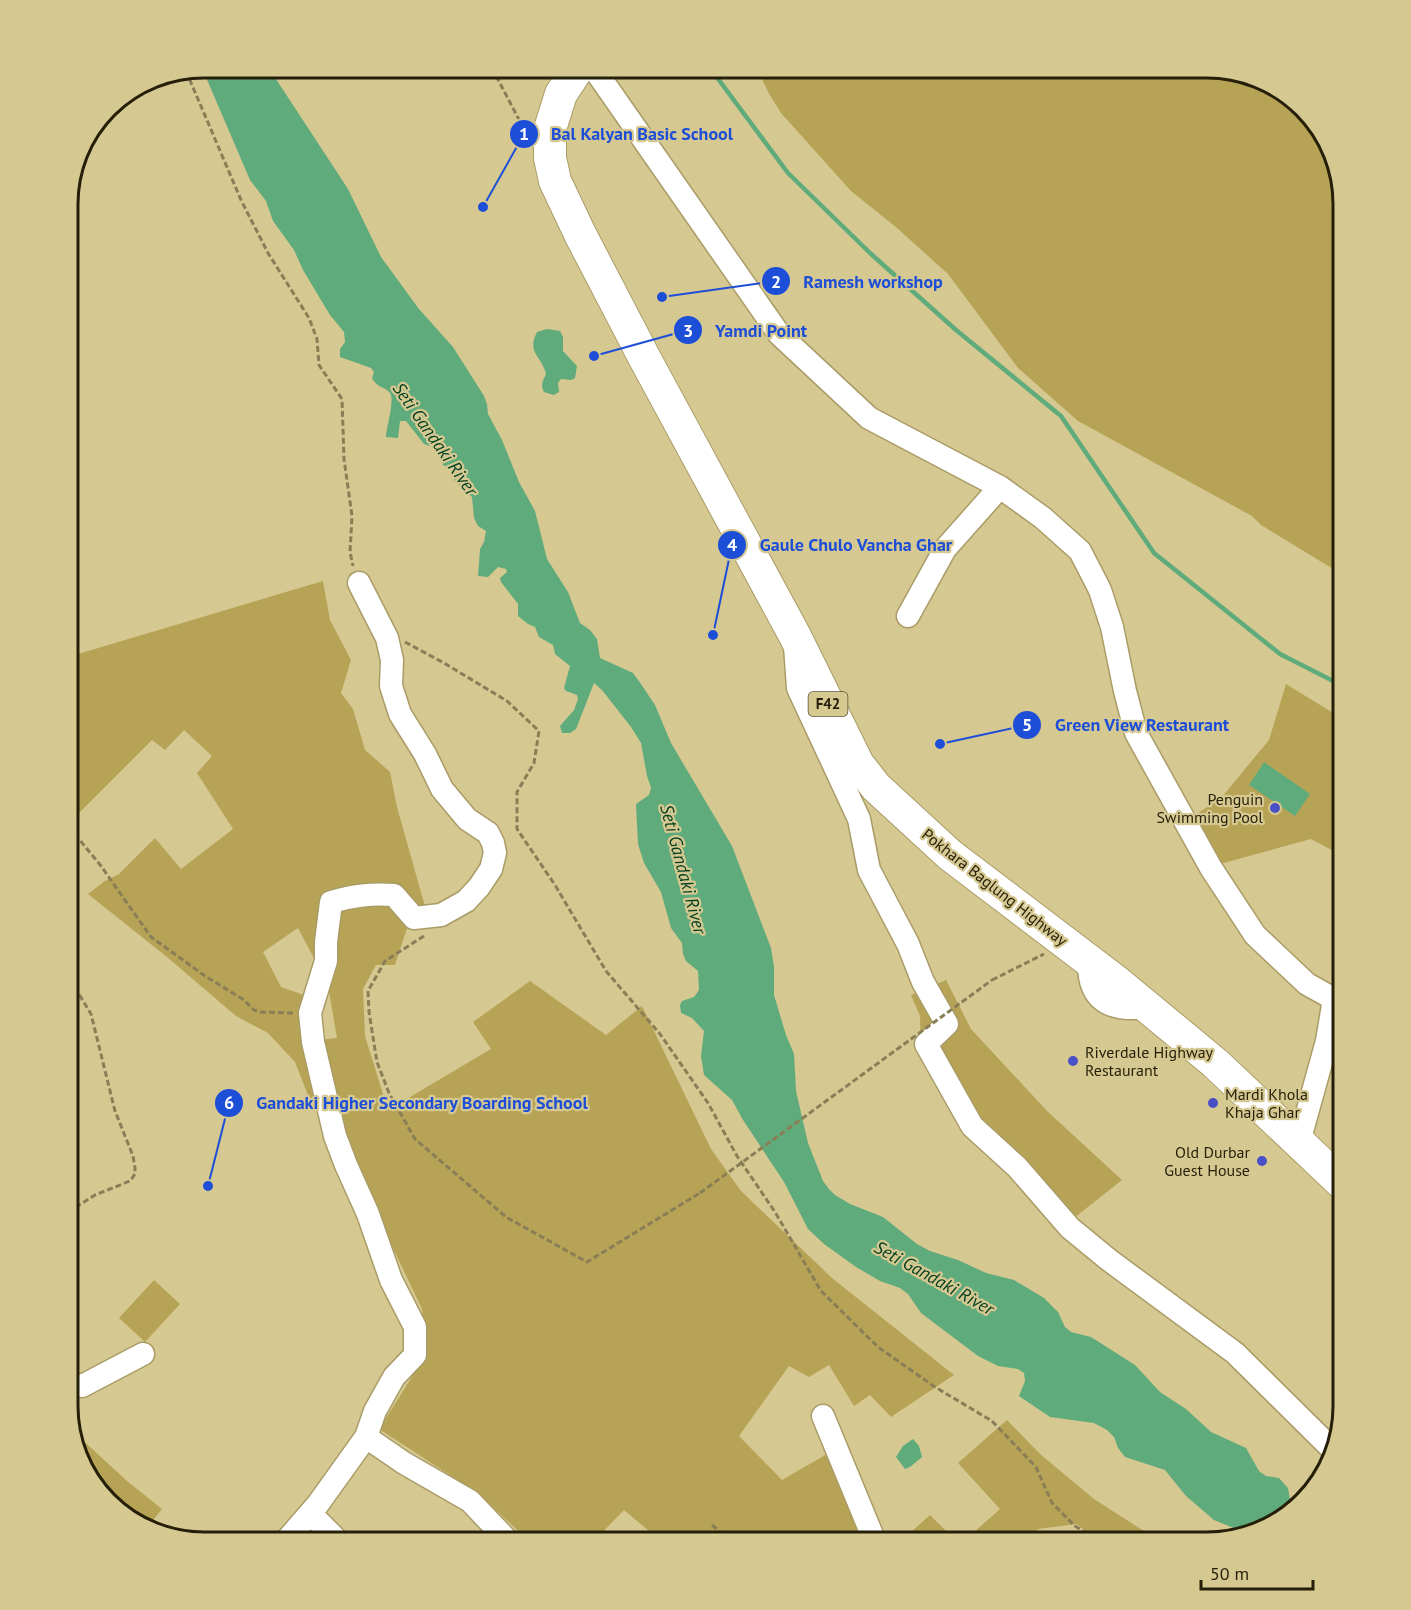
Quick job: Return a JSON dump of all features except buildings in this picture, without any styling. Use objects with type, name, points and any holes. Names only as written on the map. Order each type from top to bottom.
[{"type":"highway","name":"Pokhara Baglung Highway","points":[[571,78],[561,94],[550,129],[550,158],[555,181],[580,234],[795,636],[858,764],[876,787],[950,855],[1147,1006],[1215,1063],[1333,1174]]},
{"type":"street","points":[[601,78],[780,334],[869,418],[1000,487],[1043,518],[1080,551],[1100,590],[1112,627],[1136,733],[1211,868],[1255,935],[1307,984],[1333,999]]},
{"type":"street","points":[[908,616],[945,549],[1000,487]]},
{"type":"street","points":[[294,1532],[366,1437],[375,1411],[394,1377],[415,1355],[415,1327],[391,1280],[368,1214],[335,1136],[313,1042],[310,1013],[326,961],[331,902],[355,896],[394,895],[414,918],[441,915],[466,901],[479,887],[493,863],[493,843],[488,833],[466,819],[442,789],[400,714],[391,686],[392,660],[387,638],[359,583]]},
{"type":"street","points":[[795,636],[798,688],[859,819],[869,870],[908,944],[923,982],[947,1024],[926,1044],[972,1126],[1017,1167],[1070,1228],[1109,1260],[1235,1353],[1327,1444]]},
{"type":"street","points":[[1299,1142],[1333,1022]]},
{"type":"street","points":[[78,1386],[82,1386],[143,1354]]},
{"type":"street","points":[[823,1416],[871,1532]]},
{"type":"street","points":[[366,1437],[404,1463],[470,1501],[499,1532]]},
{"type":"street","points":[[310,1513],[329,1532]]},
{"type":"path","points":[[189,79],[241,200],[268,253],[309,318],[317,339],[319,365],[342,399],[344,459],[352,516],[350,552],[359,583]]},
{"type":"path","points":[[399,639],[507,701],[539,731],[534,763],[517,792],[517,829],[555,885],[606,972],[660,1034],[708,1103],[737,1156],[775,1212],[821,1291],[878,1347],[934,1387],[992,1420],[1036,1467],[1052,1503],[1075,1526],[1085,1532]]},
{"type":"path","points":[[78,838],[101,866],[151,937],[205,976],[244,1000],[254,1010],[310,1013]]},
{"type":"path","points":[[426,916],[427,934],[385,961],[368,991],[377,1062],[389,1094],[416,1139],[506,1217],[587,1262],[700,1193],[992,980],[1048,953],[1047,928]]},
{"type":"path","points":[[78,993],[91,1014],[115,1111],[133,1156],[135,1174],[130,1181],[78,1206]]},
{"type":"path","points":[[712,1525],[720,1532]]},
{"type":"shaded area","points":[[762,78],[1216,78],[1232,80],[1263,91],[1290,109],[1307,127],[1320,148],[1332,187],[1333,569],[1261,525],[1252,516],[1078,421],[1018,368],[948,274],[851,191],[781,113]]},
{"type":"shaded area","points":[[323,581],[330,620],[351,660],[341,693],[353,709],[365,750],[390,772],[397,807],[426,910],[414,913],[397,890],[325,898],[317,964],[298,928],[263,952],[281,987],[304,995],[315,1113],[295,1062],[268,1033],[236,1016],[88,894],[119,874],[155,838],[181,869],[233,829],[197,773],[212,756],[184,730],[165,750],[152,740],[78,814],[78,654]]},
{"type":"shaded area","name":"Penguin Swimming Pool","points":[[1286,684],[1333,713],[1333,851],[1311,839],[1220,864],[1192,817],[1221,798],[1269,740]]},
{"type":"shaded area","points":[[392,899],[409,922],[395,965],[376,965],[363,989],[365,1036],[388,1110],[491,1049],[473,1022],[530,981],[606,1035],[642,1006],[711,1149],[741,1191],[832,1278],[954,1375],[891,1417],[870,1395],[854,1406],[829,1365],[809,1377],[789,1366],[739,1436],[782,1480],[827,1454],[855,1512],[856,1532],[650,1532],[624,1510],[603,1532],[519,1532],[479,1494],[379,1429],[427,1353],[422,1309],[363,1185],[339,1126],[320,1040],[337,1038],[327,980],[340,907]]},
{"type":"shaded area","points":[[946,980],[971,1029],[1047,1111],[1122,1180],[1064,1226],[921,1050],[920,1016],[911,995]]},
{"type":"shaded area","points":[[154,1280],[180,1304],[145,1342],[119,1318]]},
{"type":"shaded area","points":[[1007,1420],[1040,1454],[1094,1499],[1145,1532],[1086,1532],[1077,1524],[1038,1529],[1036,1532],[974,1532],[1000,1509],[958,1463]]},
{"type":"shaded area","points":[[83,1440],[127,1481],[162,1509],[153,1521],[127,1506],[104,1483],[91,1462]]},
{"type":"shaded area","points":[[930,1515],[947,1532],[911,1532]]},
{"type":"water","name":"Seti Gandaki River","points":[[206,78],[275,78],[348,189],[381,257],[419,309],[453,347],[484,396],[488,414],[535,511],[547,559],[568,592],[580,623],[597,639],[600,658],[633,673],[641,684],[655,705],[671,743],[732,846],[771,948],[774,995],[794,1054],[796,1091],[808,1143],[823,1181],[829,1189],[850,1204],[883,1217],[917,1244],[930,1251],[958,1260],[986,1273],[1014,1280],[1044,1298],[1058,1312],[1065,1327],[1071,1332],[1091,1337],[1135,1365],[1160,1392],[1186,1409],[1211,1432],[1246,1448],[1259,1471],[1266,1476],[1279,1478],[1288,1488],[1290,1500],[1284,1506],[1240,1528],[1236,1529],[1214,1520],[1186,1496],[1165,1470],[1125,1457],[1114,1437],[1107,1430],[1094,1423],[1050,1417],[1019,1396],[1025,1381],[1024,1373],[1018,1369],[998,1366],[978,1356],[921,1313],[908,1294],[900,1288],[880,1281],[856,1267],[824,1244],[808,1229],[784,1182],[732,1100],[704,1075],[701,1056],[704,1031],[692,1018],[681,1013],[682,1001],[694,997],[699,990],[698,971],[686,961],[682,943],[671,928],[661,892],[644,863],[638,844],[636,804],[649,795],[651,788],[641,743],[631,727],[594,683],[576,729],[570,733],[562,733],[560,726],[574,710],[578,699],[577,695],[564,688],[570,666],[555,654],[553,645],[539,637],[535,627],[518,616],[518,604],[501,582],[500,578],[507,572],[506,569],[498,567],[488,577],[478,576],[480,549],[486,531],[478,526],[474,518],[472,497],[454,480],[452,470],[443,465],[439,455],[432,447],[424,444],[406,421],[400,421],[398,438],[386,437],[391,402],[390,393],[374,382],[372,378],[374,372],[371,368],[340,357],[340,349],[345,342],[344,332],[330,315],[303,270],[294,250],[273,221],[266,201],[250,180]]},
{"type":"water","points":[[547,329],[560,331],[563,337],[563,351],[577,366],[575,378],[561,379],[558,383],[559,392],[554,395],[544,392],[542,383],[546,374],[533,345],[537,332]]},
{"type":"water","points":[[1264,762],[1310,794],[1295,816],[1249,785]]},
{"type":"water","points":[[913,1439],[919,1446],[922,1457],[905,1469],[896,1457],[903,1446]]},
{"type":"waterway","points":[[717,78],[788,173],[870,253],[956,330],[1061,416],[1154,553],[1280,654],[1333,681]]},
{"type":"place","name":"Bal Kalyan Basic School","points":[[483,207]]},
{"type":"place","name":"Ramesh workshop","points":[[662,297]]},
{"type":"place","name":"Yamdi Point","points":[[594,356]]},
{"type":"place","name":"Gaule Chulo Vancha Ghar","points":[[713,635]]},
{"type":"place","name":"Green View Restaurant","points":[[940,744]]},
{"type":"place","name":"Penguin Swimming Pool","points":[[1275,808]]},
{"type":"place","name":"Riverdale Highway Restaurant","points":[[1073,1061]]},
{"type":"place","name":"Mardi Khola Khaja Ghar","points":[[1213,1103]]},
{"type":"place","name":"Old Durbar Guest House","points":[[1262,1161]]},
{"type":"place","name":"Gandaki Higher Secondary Boarding School","points":[[208,1186]]}]
